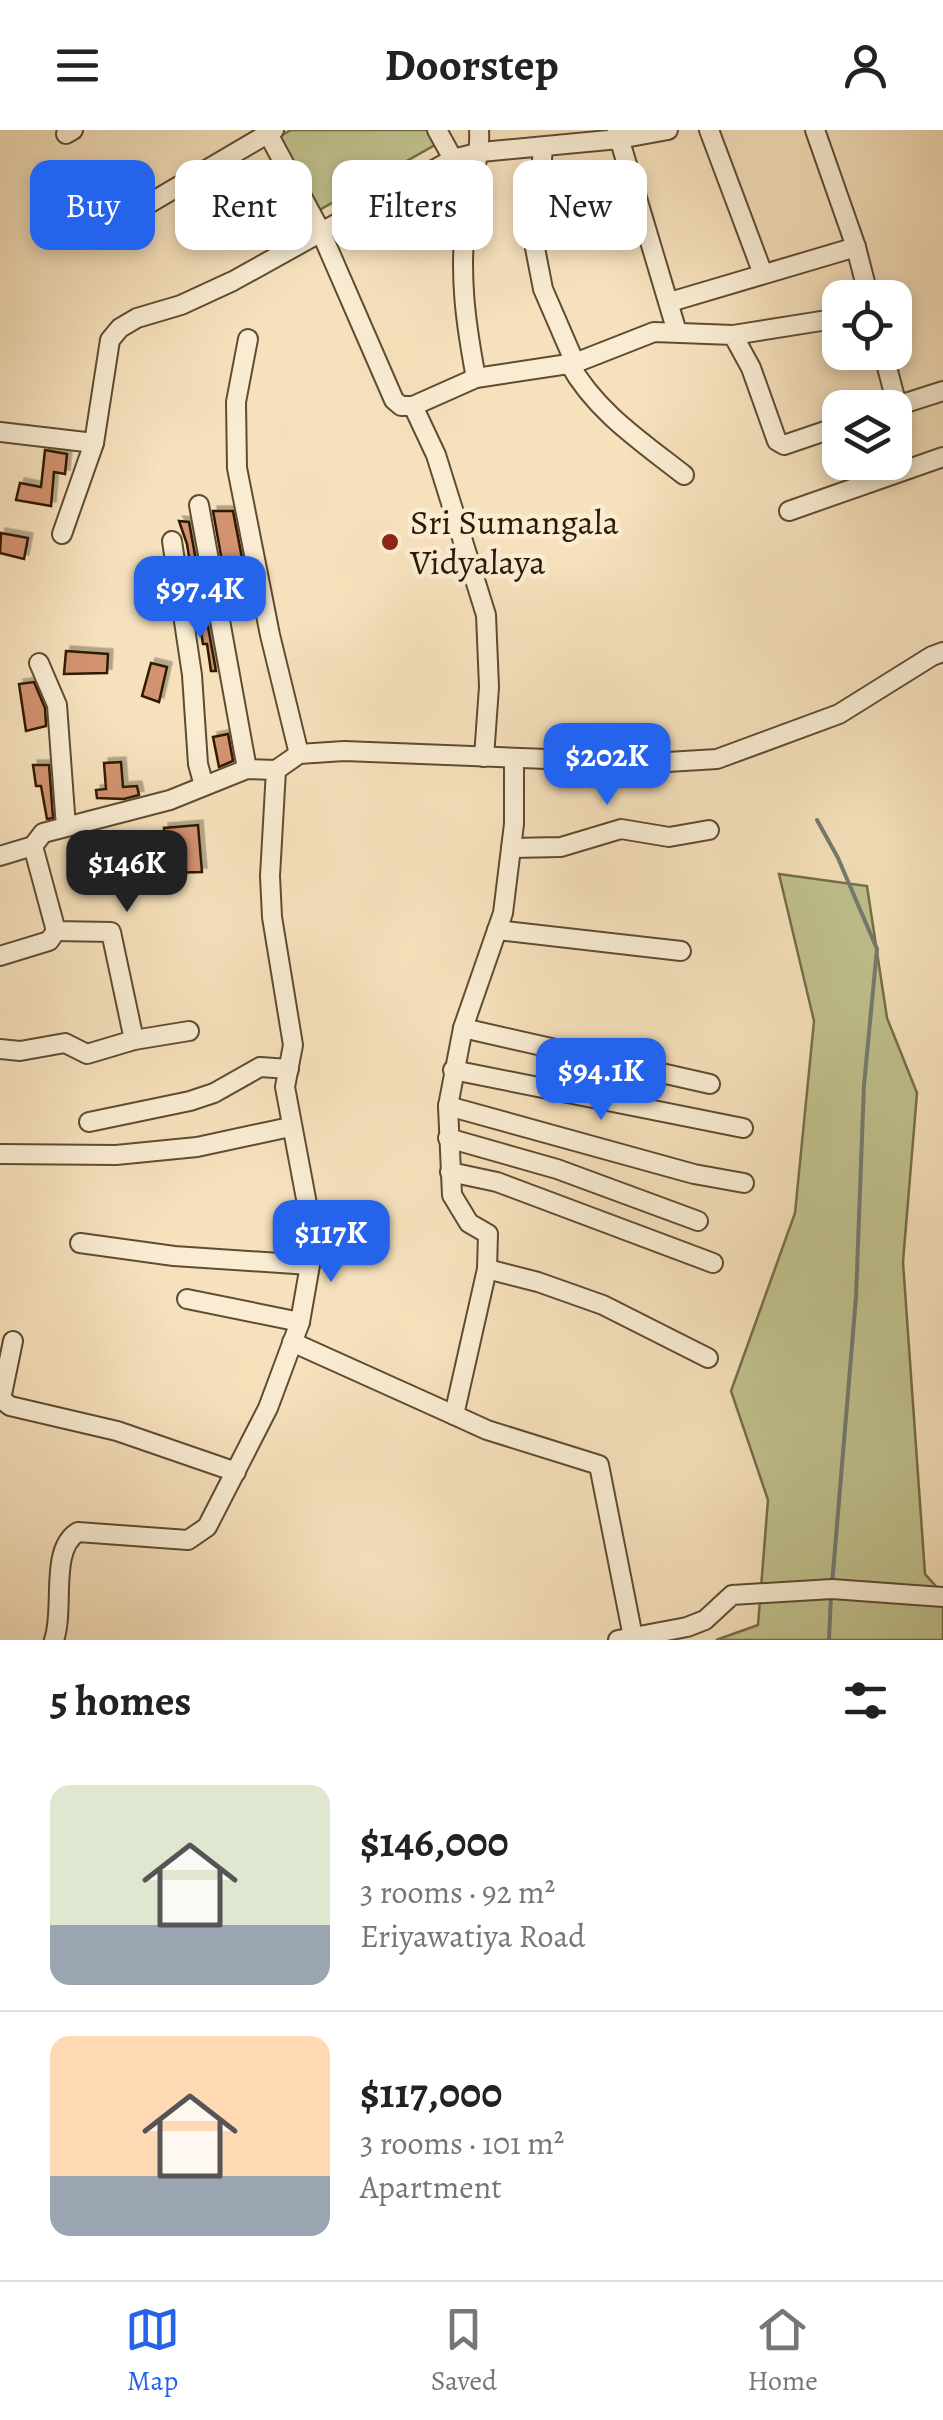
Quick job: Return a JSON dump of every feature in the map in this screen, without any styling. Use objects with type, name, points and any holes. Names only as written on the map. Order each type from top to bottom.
[{"type":"street","points":[[438,130],[452,158]]},
{"type":"street","points":[[476,378],[462,308],[463,239],[468,191],[480,152],[479,130]]},
{"type":"street","points":[[62,534],[94,443],[110,340],[120,328],[138,318],[181,306],[233,280],[452,158],[668,130]]},
{"type":"street","points":[[709,130],[763,274]]},
{"type":"street","points":[[815,130],[864,280]]},
{"type":"street","points":[[155,200],[269,131],[320,230],[394,400],[401,406],[412,406],[476,378],[572,363],[654,332],[733,336],[822,321]]},
{"type":"street","points":[[618,135],[677,332]]},
{"type":"street","points":[[543,148],[535,248],[544,288],[579,382],[608,414],[684,475]]},
{"type":"street","points":[[670,302],[856,247]]},
{"type":"street","points":[[733,336],[751,368],[777,440],[784,446],[822,432]]},
{"type":"street","points":[[248,339],[236,402],[237,468],[270,636],[299,754]]},
{"type":"street","points":[[912,400],[943,391]]},
{"type":"street","points":[[412,406],[436,456],[486,614],[489,687],[484,757]]},
{"type":"street","points":[[0,432],[94,443]]},
{"type":"street","points":[[789,512],[943,457]]},
{"type":"street","points":[[199,505],[248,769]]},
{"type":"street","points":[[172,541],[192,675],[198,764],[204,786]]},
{"type":"street","points":[[0,856],[33,846],[43,833],[170,800],[248,769],[276,770],[299,754],[344,751],[651,763],[717,759],[839,714],[943,652]]},
{"type":"street","points":[[39,663],[58,704],[66,826]]},
{"type":"street","points":[[454,1415],[487,1269],[488,1234],[469,1223],[452,1195],[448,1106],[463,1028],[504,912],[514,759]]},
{"type":"street","points":[[54,1640],[59,1626],[62,1550],[68,1538],[78,1532],[188,1540],[207,1527],[268,1408],[300,1322],[310,1265],[310,1220],[290,1127],[285,1087],[293,1044],[272,917],[270,876],[276,770]]},
{"type":"street","points":[[511,848],[561,847],[621,829],[670,837],[709,830]]},
{"type":"street","points":[[33,846],[56,931]]},
{"type":"street","points":[[497,930],[681,951]]},
{"type":"street","points":[[0,956],[49,941],[56,931]]},
{"type":"street","points":[[56,931],[111,932],[134,1040]]},
{"type":"street","points":[[463,1028],[710,1084]]},
{"type":"street","points":[[0,1050],[20,1051],[65,1043],[88,1054],[134,1040],[190,1030]]},
{"type":"street","points":[[89,1122],[202,1097],[260,1067],[289,1069]]},
{"type":"street","points":[[453,1070],[743,1128]]},
{"type":"street","points":[[448,1106],[694,1174],[744,1183]]},
{"type":"street","points":[[0,1154],[116,1154],[181,1149],[290,1127]]},
{"type":"street","points":[[448,1138],[557,1169],[698,1220]]},
{"type":"street","points":[[450,1172],[497,1182],[713,1263]]},
{"type":"street","points":[[310,1220],[376,1214]]},
{"type":"street","points":[[80,1243],[174,1256],[310,1265]]},
{"type":"street","points":[[487,1269],[603,1305],[708,1358]]},
{"type":"street","points":[[187,1299],[300,1322]]},
{"type":"street","points":[[12,1342],[1,1399],[10,1406],[118,1432],[236,1472]]},
{"type":"street","points":[[292,1342],[505,1437],[599,1466],[625,1638],[688,1627],[705,1620],[720,1602],[732,1595],[832,1588],[943,1597]]},
{"type":"green space","points":[[291,130],[427,130],[435,145],[408,160],[332,160],[332,203],[314,213],[312,160],[286,160],[275,139]]},
{"type":"green space","points":[[779,874],[867,886],[887,1018],[917,1093],[903,1262],[925,1574],[943,1594],[943,1640],[716,1640],[758,1625],[768,1500],[731,1391],[795,1213],[814,1021]]},
{"type":"building","points":[[45,450],[67,454],[65,474],[54,472],[51,506],[16,500],[20,483],[41,487]]},
{"type":"building","points":[[213,511],[233,511],[245,574],[225,578]]},
{"type":"building","points":[[179,521],[189,522],[216,671],[211,671],[207,644],[203,644],[187,544]]},
{"type":"building","points":[[1,533],[28,538],[24,559],[0,553]]},
{"type":"building","points":[[165,580],[169,604],[149,609],[146,584]]},
{"type":"building","points":[[66,651],[108,654],[107,673],[64,674]]},
{"type":"building","points":[[151,663],[167,667],[159,702],[142,696]]},
{"type":"building","points":[[34,682],[45,708],[46,726],[26,731],[19,684]]},
{"type":"building","points":[[228,734],[233,761],[219,767],[213,737]]},
{"type":"building","points":[[121,762],[123,787],[137,786],[139,795],[97,798],[96,790],[106,789],[104,763]]},
{"type":"building","points":[[33,765],[49,765],[53,818],[47,819]]},
{"type":"building","points":[[198,825],[202,872],[169,873],[164,828]]},
{"type":"waterway","points":[[817,820],[838,858],[877,949],[864,1085],[856,1297],[832,1585]]},
{"type":"waterway","points":[[829,1640],[831,1595]]},
{"type":"place","name":"Sri Sumangala Vidyalaya","points":[[390,542]]}]
